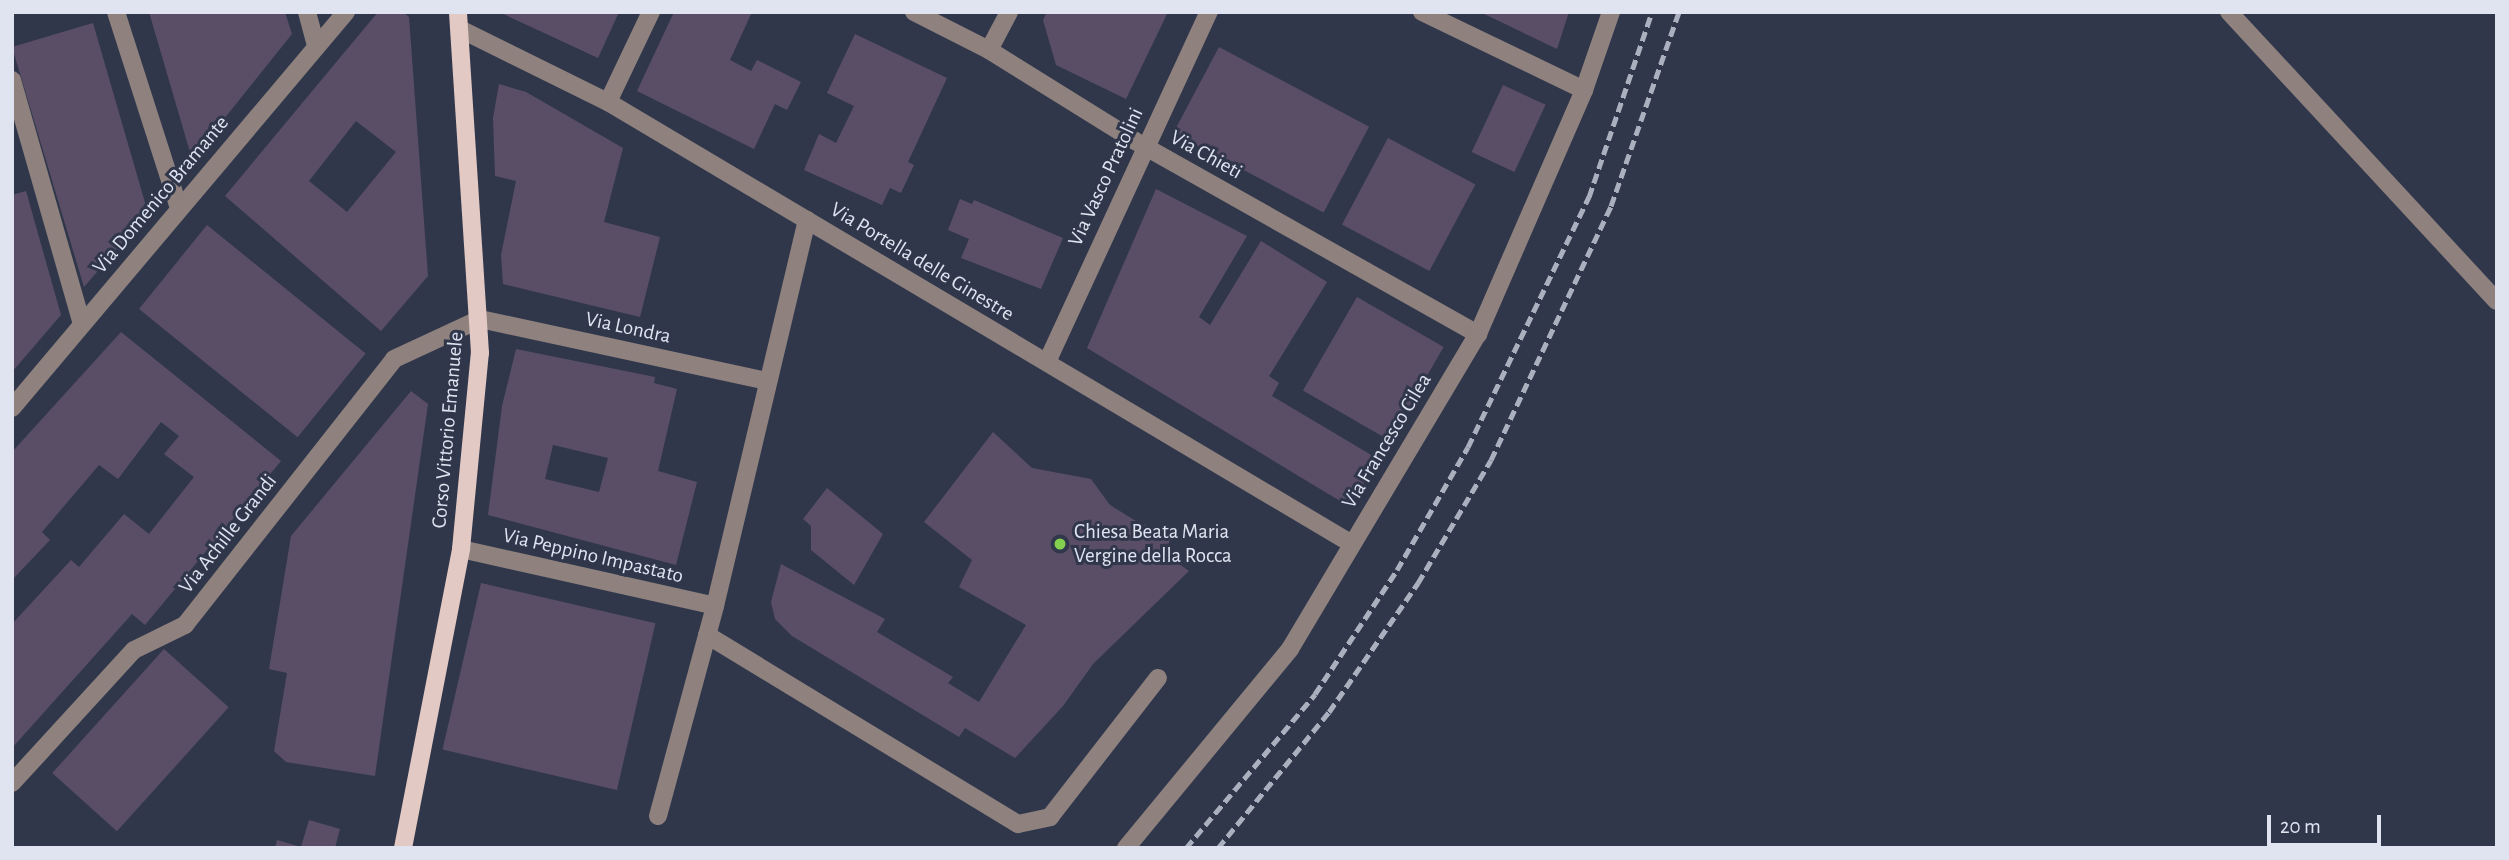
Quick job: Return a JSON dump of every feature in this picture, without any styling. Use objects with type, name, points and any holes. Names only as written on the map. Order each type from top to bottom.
[{"type":"main road","name":"Corso Vittorio Emanuele","points":[[403,848],[461,550],[480,319],[460,21]]},
{"type":"street","points":[[116,12],[179,208]]},
{"type":"street","points":[[307,12],[316,45]]},
{"type":"street","name":"Via Domenico Bramante","points":[[12,408],[346,12]]},
{"type":"street","points":[[608,102],[651,12]]},
{"type":"street","name":"Via Chieti","points":[[914,12],[989,50],[1144,146],[1478,334]]},
{"type":"street","points":[[989,50],[1009,12]]},
{"type":"street","name":"Via Vasco Pratolini","points":[[1047,362],[1144,146],[1209,12]]},
{"type":"street","points":[[1422,12],[1584,90]]},
{"type":"street","name":"Via Francesco Cilea","points":[[1126,848],[1290,649],[1478,334],[1584,90],[1611,12]]},
{"type":"street","points":[[2229,12],[2497,301]]},
{"type":"street","name":"Via Portella delle Ginestre","points":[[460,21],[608,102],[1352,544]]},
{"type":"street","points":[[12,80],[82,324]]},
{"type":"street","points":[[658,816],[715,606],[766,381],[807,220]]},
{"type":"street","name":"Via Londra","points":[[480,319],[766,381]]},
{"type":"street","name":"Via Achille Grandi","points":[[12,783],[134,650],[186,625],[394,359],[480,319]]},
{"type":"street","name":"Via Peppino Impastato","points":[[461,550],[715,606]]},
{"type":"street","points":[[707,635],[1018,824],[1050,817],[1158,678]]},
{"type":"building","points":[[149,12],[285,12],[292,34],[192,159]]},
{"type":"building","points":[[378,12],[403,12],[409,17],[428,276],[381,331],[225,196]],"holes":[[[356,121],[396,152],[347,212],[309,181]]]},
{"type":"building","points":[[499,12],[619,12],[598,58]]},
{"type":"building","points":[[674,12],[752,12],[730,60],[751,71],[757,60],[801,82],[787,110],[775,104],[754,149],[637,91]]},
{"type":"building","points":[[1047,12],[1168,12],[1126,99],[1056,65],[1043,20]]},
{"type":"building","points":[[1480,12],[1569,12],[1557,49]]},
{"type":"building","points":[[93,23],[148,213],[84,287],[12,47]]},
{"type":"building","points":[[855,34],[947,78],[908,162],[914,165],[901,193],[890,188],[882,205],[804,170],[819,134],[836,143],[854,106],[827,93]]},
{"type":"building","points":[[1219,47],[1369,127],[1324,212],[1173,133]]},
{"type":"building","points":[[499,84],[526,92],[623,148],[604,222],[660,237],[640,317],[503,284],[501,255],[516,181],[495,176],[493,118]]},
{"type":"building","points":[[1503,85],[1546,105],[1514,172],[1472,152]]},
{"type":"building","points":[[1388,138],[1475,184],[1429,271],[1342,225]]},
{"type":"building","points":[[1156,189],[1247,236],[1199,317],[1210,325],[1261,241],[1327,282],[1269,376],[1279,383],[1272,396],[1378,459],[1350,507],[1087,348]]},
{"type":"building","points":[[26,191],[61,315],[12,372],[12,195]]},
{"type":"building","points":[[960,199],[972,204],[974,200],[1063,238],[1041,289],[961,258],[969,239],[948,230]]},
{"type":"building","points":[[207,225],[366,353],[298,437],[139,309]]},
{"type":"building","points":[[1357,297],[1444,347],[1390,441],[1303,391]]},
{"type":"building","points":[[121,332],[281,461],[145,625],[132,614],[12,748],[12,624],[71,560],[79,567],[124,514],[149,534],[194,477],[164,454],[179,436],[161,422],[118,479],[99,465],[42,532],[50,540],[12,580],[12,452]]},
{"type":"building","points":[[516,349],[655,377],[654,383],[677,389],[658,471],[697,482],[676,565],[488,515],[502,406]],"holes":[[[553,445],[608,458],[599,492],[545,479]]]},
{"type":"building","points":[[411,391],[428,404],[375,776],[286,762],[274,751],[287,673],[269,669],[291,536]]},
{"type":"building","name":"Chiesa Beata Maria Vergine della Rocca","points":[[993,432],[1032,468],[1091,479],[1110,505],[1139,523],[1173,534],[1164,553],[1189,571],[1093,664],[1063,706],[1015,758],[965,728],[959,737],[792,636],[775,619],[771,602],[781,564],[885,619],[877,632],[953,677],[948,683],[979,702],[1026,625],[959,587],[972,560],[924,522]]},
{"type":"building","points":[[827,488],[883,534],[854,585],[811,550],[811,526],[803,519]]},
{"type":"building","points":[[481,583],[655,623],[617,790],[443,750]]},
{"type":"building","points":[[164,649],[229,707],[117,831],[52,773]]},
{"type":"building","points":[[309,820],[340,829],[335,848],[275,848],[277,840],[301,847]]},
{"type":"railway","points":[[1186,848],[1315,694],[1397,570],[1468,447],[1589,197],[1652,12]]},
{"type":"railway","points":[[1218,848],[1329,712],[1418,583],[1491,460],[1611,206],[1679,12]]},
{"type":"place","name":"Chiesa Beata Maria Vergine della Rocca","points":[[1060,544]]}]
